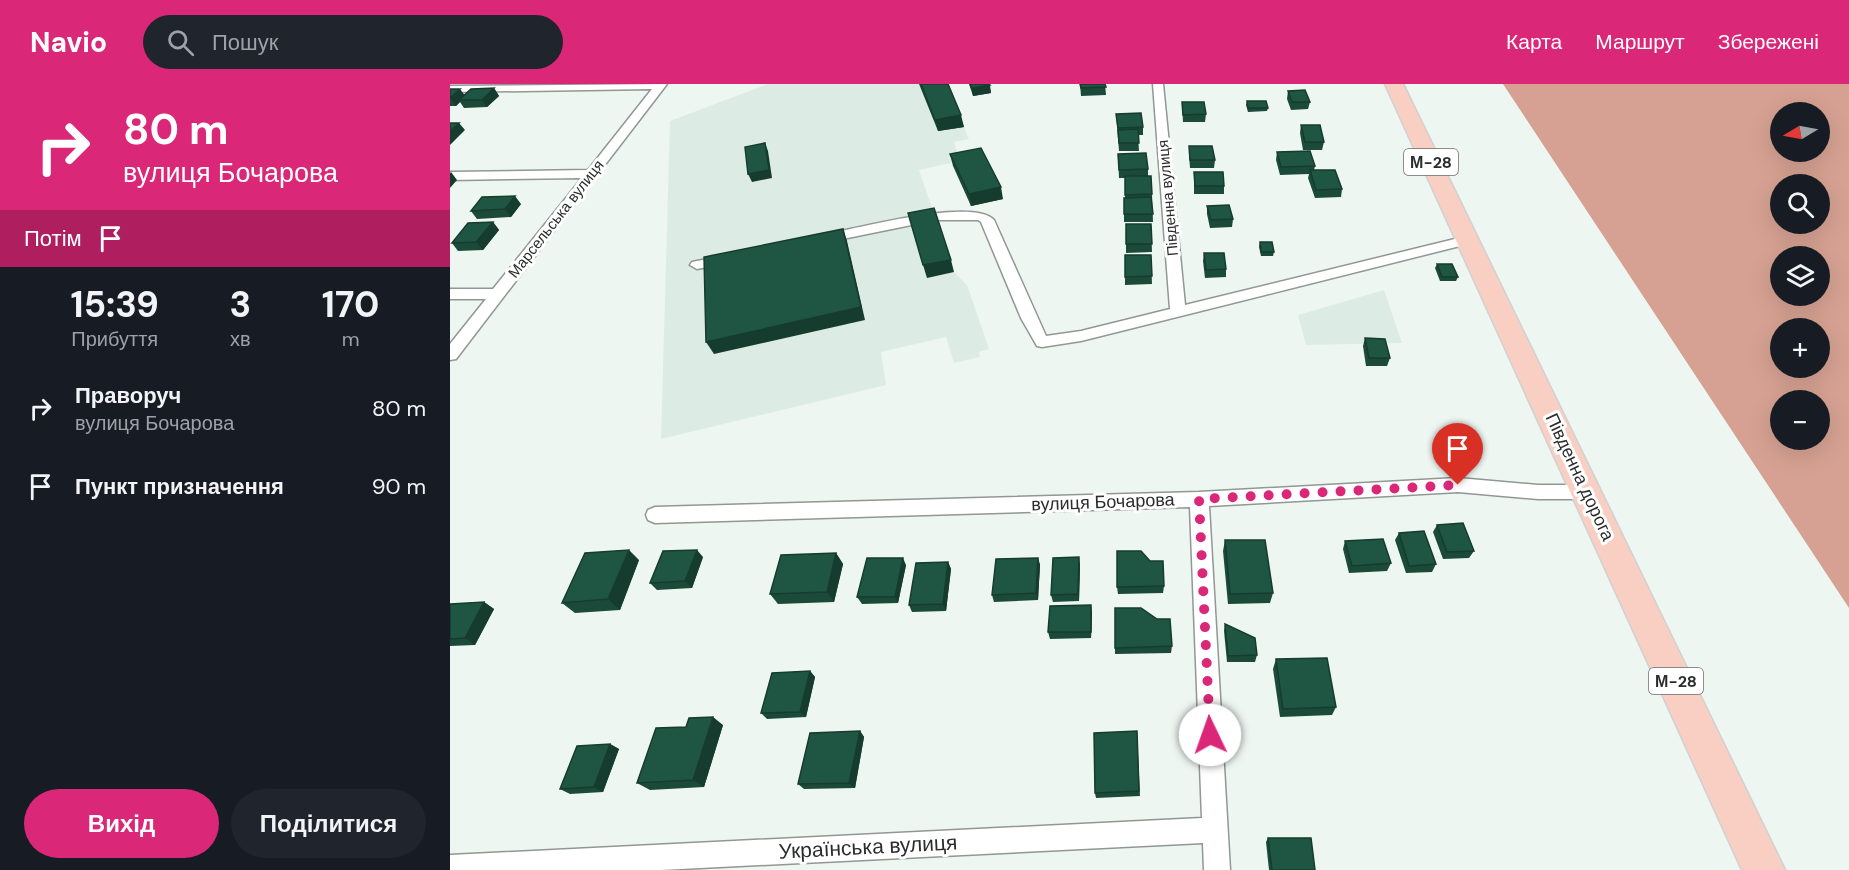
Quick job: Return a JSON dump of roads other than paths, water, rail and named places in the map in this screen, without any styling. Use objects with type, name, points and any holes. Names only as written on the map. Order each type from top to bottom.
[{"type":"highway","name":"Південна дорога","points":[[1394,84],[1764,870]]},
{"type":"street","name":"Південна вулиця","points":[[1158,84],[1178,312]]},
{"type":"street","points":[[450,89],[661,85]]},
{"type":"street","name":"Марсельська вулиця","points":[[450,355],[661,85]]},
{"type":"street","points":[[450,176],[592,174]]},
{"type":"street","points":[[811,242],[936,216],[981,216],[987,220],[1029,318],[1042,342],[1081,336],[1467,240]]},
{"type":"street","points":[[697,265],[742,256]]},
{"type":"street","points":[[450,294],[498,294]]},
{"type":"street","name":"вулиця Бочарова","points":[[655,514],[1199,499],[1458,485],[1538,492],[1587,492]]},
{"type":"street","points":[[1199,499],[1216,870]]},
{"type":"street","name":"Українська вулиця","points":[[450,868],[1214,830]]}]
